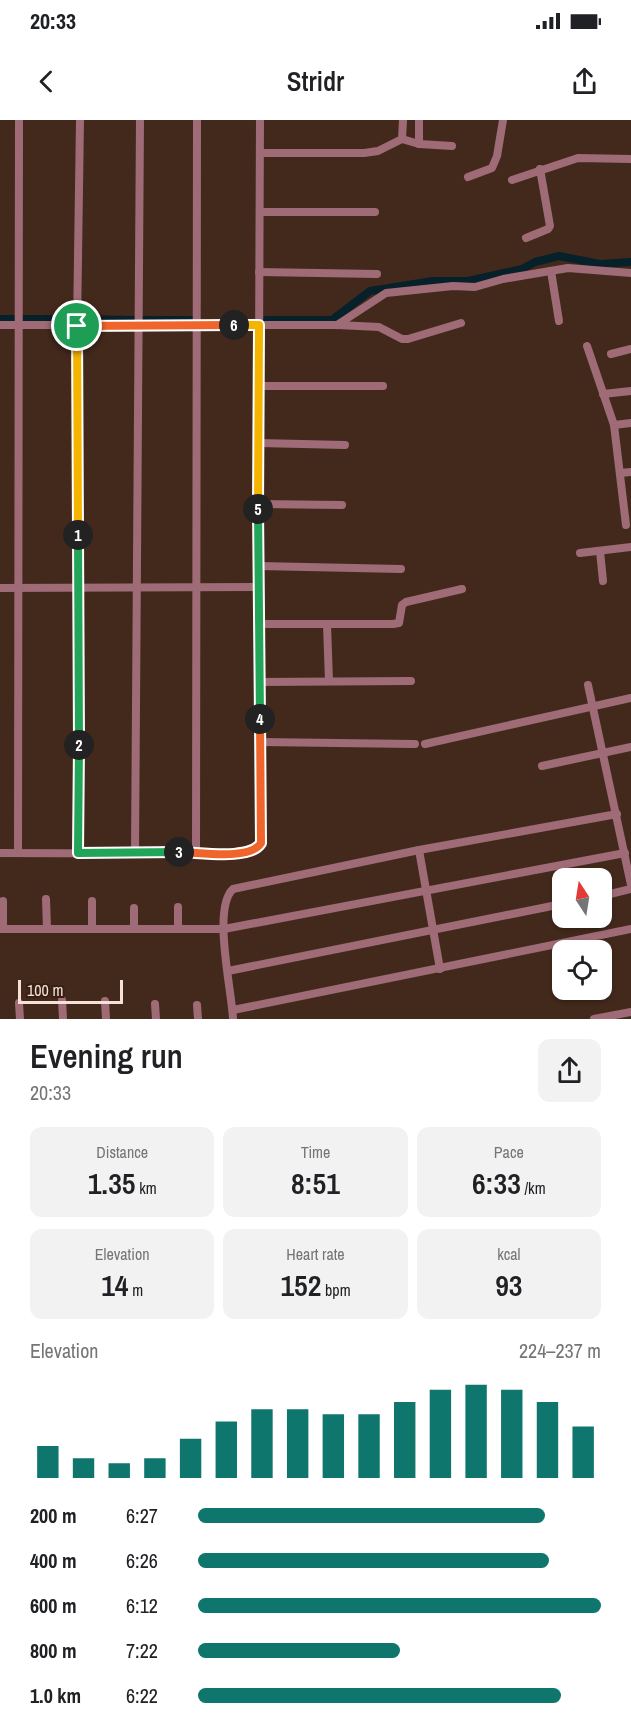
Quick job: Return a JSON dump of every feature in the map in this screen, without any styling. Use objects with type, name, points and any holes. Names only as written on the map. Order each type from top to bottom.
[{"type":"street","points":[[18,853],[19,120]]},
{"type":"street","points":[[78,853],[77,326],[80,120]]},
{"type":"street","points":[[135,852],[135,588],[140,326],[140,120]]},
{"type":"street","points":[[196,852],[197,120]]},
{"type":"street","points":[[0,853],[245,854],[257,849],[261,843],[258,587],[260,120]]},
{"type":"street","points":[[402,139],[403,120]]},
{"type":"street","points":[[419,120],[419,144]]},
{"type":"street","points":[[468,177],[492,168],[497,156],[503,120]]},
{"type":"street","points":[[261,153],[364,153],[378,151],[402,139],[419,144],[452,146]]},
{"type":"street","points":[[512,180],[578,158],[631,159]]},
{"type":"street","points":[[526,238],[550,226],[540,169]]},
{"type":"street","points":[[260,212],[375,212]]},
{"type":"street","points":[[337,325],[386,293],[453,286],[475,287],[568,268],[631,273]]},
{"type":"street","points":[[551,271],[559,321]]},
{"type":"street","points":[[259,272],[377,274]]},
{"type":"street","points":[[0,325],[337,325],[379,327],[402,339],[408,339],[461,323]]},
{"type":"street","points":[[586,346],[614,425],[626,525]]},
{"type":"street","points":[[611,354],[631,349]]},
{"type":"street","points":[[259,386],[383,386]]},
{"type":"street","points":[[603,394],[631,391]]},
{"type":"street","points":[[614,425],[631,423]]},
{"type":"street","points":[[259,443],[345,445]]},
{"type":"street","points":[[620,473],[631,471]]},
{"type":"street","points":[[258,504],[342,505]]},
{"type":"street","points":[[580,554],[631,547]]},
{"type":"street","points":[[600,551],[603,581]]},
{"type":"street","points":[[259,566],[401,570]]},
{"type":"street","points":[[0,588],[258,587]]},
{"type":"street","points":[[259,624],[399,623],[402,605],[406,602],[462,589]]},
{"type":"street","points":[[327,624],[329,681]]},
{"type":"street","points":[[259,682],[411,681]]},
{"type":"street","points":[[588,685],[631,885]]},
{"type":"street","points":[[425,744],[631,698]]},
{"type":"street","points":[[260,742],[415,744]]},
{"type":"street","points":[[542,766],[631,747]]},
{"type":"street","points":[[233,1019],[224,929],[224,903],[227,894],[233,889],[419,850],[617,814]]},
{"type":"street","points":[[419,850],[440,969]]},
{"type":"street","points":[[3,901],[1,929],[224,929],[625,852]]},
{"type":"street","points":[[612,894],[631,890]]},
{"type":"street","points":[[46,899],[46,928]]},
{"type":"street","points":[[92,901],[92,928]]},
{"type":"street","points":[[228,970],[552,906]]},
{"type":"street","points":[[178,907],[178,928]]},
{"type":"street","points":[[134,908],[134,928]]},
{"type":"street","points":[[233,1010],[631,929]]},
{"type":"street","points":[[62,1000],[63,1019]]},
{"type":"street","points":[[105,1001],[106,1019]]},
{"type":"street","points":[[19,1002],[20,1019]]},
{"type":"street","points":[[155,1004],[156,1019]]},
{"type":"street","points":[[197,1005],[198,1019]]},
{"type":"street","points":[[594,1019],[631,1012]]},
{"type":"waterway","points":[[266,320],[332,320],[370,291],[433,281],[468,281],[522,269],[535,262],[559,256],[600,264],[631,262]]},
{"type":"waterway","points":[[0,319],[15,319]]},
{"type":"waterway","points":[[22,319],[74,319]]},
{"type":"waterway","points":[[81,319],[134,320]]},
{"type":"waterway","points":[[143,320],[195,320]]},
{"type":"route","points":[[259,325],[258,587],[261,843],[253,852],[245,854],[78,853],[80,724],[77,326],[259,325]]}]
